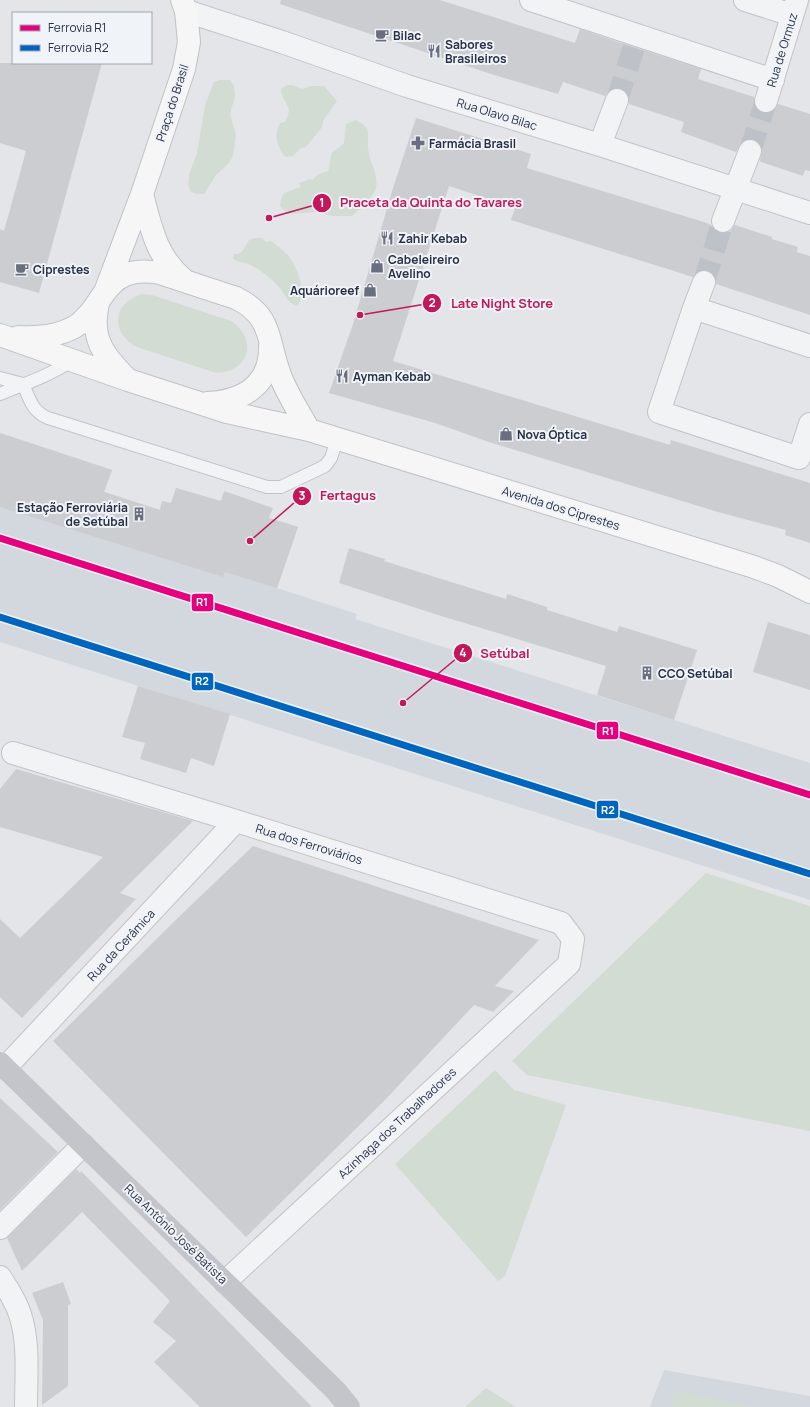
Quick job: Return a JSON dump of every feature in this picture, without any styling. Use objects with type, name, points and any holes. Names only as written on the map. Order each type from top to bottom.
[{"type":"main road","name":"Praça do Brasil","points":[[101,298],[142,194],[184,69],[190,42],[184,6]]},
{"type":"main road","points":[[142,194],[152,233],[160,252],[174,272],[186,282]]},
{"type":"main road","name":"Avenida dos Ciprestes","points":[[1,336],[29,338],[65,332],[80,323],[113,282],[123,276],[135,272],[148,271],[160,273],[246,302],[258,313],[266,325],[281,376],[309,430]]},
{"type":"main road","name":"Avenida dos Ciprestes","points":[[101,298],[95,317],[95,331],[100,344],[115,367],[128,380]]},
{"type":"main road","name":"Avenida dos Ciprestes","points":[[1,336],[71,361],[203,404],[238,414],[309,430],[751,566],[778,576],[810,592]]},
{"type":"main road","name":"Avenida dos Ciprestes","points":[[203,404],[232,400],[245,395],[254,387],[262,377],[267,367],[270,352],[270,338]]},
{"type":"main road","points":[[778,576],[810,577]]},
{"type":"main road","name":"Rua António José Batista","points":[[3,1066],[225,1282],[336,1392],[349,1407]]},
{"type":"street","points":[[531,0],[636,42],[773,80]]},
{"type":"street","points":[[745,0],[795,8]]},
{"type":"street","name":"Rua Olavo Bilac","points":[[184,6],[407,86],[600,145],[810,213]]},
{"type":"street","name":"Rua de Ormuz","points":[[766,100],[795,8]]},
{"type":"street","points":[[600,145],[617,100]]},
{"type":"street","points":[[723,221],[750,151]]},
{"type":"street","points":[[704,282],[659,412],[804,460],[810,424]]},
{"type":"street","points":[[694,308],[810,346]]},
{"type":"street","name":"Rua dos Ferroviários","points":[[13,753],[561,923],[573,939],[569,964]]},
{"type":"street","name":"Rua da Cerâmica","points":[[3,1066],[236,822]]},
{"type":"street","name":"Azinhaga dos Trabalhadores","points":[[225,1282],[569,964]]},
{"type":"street","points":[[0,1228],[83,1145]]},
{"type":"street","points":[[0,1277],[13,1298],[22,1320],[26,1342],[26,1407]]},
{"type":"lane","points":[[0,394],[59,369],[71,361]]},
{"type":"lane","points":[[0,378],[23,384]]},
{"type":"lane","points":[[23,384],[33,406],[39,414],[48,418],[267,487],[281,487],[325,466],[332,458],[337,439]]},
{"type":"shaded area","points":[[220,80],[230,80],[234,86],[235,96],[230,114],[236,135],[233,156],[229,163],[216,175],[204,194],[197,194],[191,192],[188,185],[189,175],[197,153],[205,105],[214,82]]},
{"type":"shaded area","points":[[287,85],[293,85],[302,89],[311,86],[324,86],[337,101],[323,121],[322,127],[306,147],[300,149],[293,156],[286,157],[278,145],[277,132],[280,123],[285,122],[288,116],[289,111],[283,99],[281,89]]},
{"type":"shaded area","points":[[356,120],[365,126],[368,132],[369,153],[377,183],[372,196],[366,204],[352,216],[334,216],[316,212],[288,214],[280,206],[284,193],[301,187],[299,183],[310,179],[313,180],[319,174],[328,171],[332,154],[344,143],[346,124]]},
{"type":"shaded area","points":[[254,238],[262,238],[266,242],[271,241],[292,261],[302,290],[300,301],[297,306],[289,301],[272,280],[256,268],[233,259],[234,254],[242,252],[249,240]]},
{"type":"shaded area","points":[[142,294],[152,295],[231,321],[240,328],[245,337],[247,345],[243,361],[228,371],[216,373],[137,347],[128,341],[122,334],[118,319],[120,311],[125,304],[132,298]]},
{"type":"shaded area","points":[[0,433],[112,470],[104,492],[160,510],[162,501],[171,503],[176,488],[298,527],[277,588],[357,614],[355,619],[810,763],[810,900],[0,642]]},
{"type":"shaded area","points":[[706,873],[810,906],[810,1131],[527,1075],[512,1061]]},
{"type":"shaded area","points":[[495,1070],[514,1090],[566,1105],[505,1276],[498,1281],[395,1164]]},
{"type":"shaded area","points":[[664,1370],[810,1396],[810,1407],[650,1407]]},
{"type":"shaded area","points":[[486,1388],[516,1407],[465,1407]]},
{"type":"shaded area","points":[[675,1390],[752,1407],[671,1407]]},
{"type":"building","points":[[281,0],[440,0],[575,43],[580,29],[701,69],[698,79],[754,97],[754,104],[762,113],[768,113],[774,110],[778,104],[810,114],[810,171],[805,170],[803,176],[761,162],[762,149],[759,143],[754,139],[742,141],[736,152],[681,132],[684,122],[629,104],[627,92],[621,88],[609,90],[605,96],[563,82],[558,94],[491,74],[280,4]]},
{"type":"building","points":[[0,63],[102,64],[39,293],[0,282],[0,229],[4,231],[26,151],[0,143]]},
{"type":"building","points":[[416,118],[531,154],[527,168],[707,223],[719,233],[731,231],[735,225],[798,247],[797,252],[810,256],[810,315],[716,284],[714,274],[708,270],[696,272],[693,277],[511,220],[515,208],[449,186],[393,361],[670,445],[671,440],[810,483],[810,543],[785,535],[786,530],[718,512],[489,442],[435,423],[329,393],[353,324],[393,188]]},
{"type":"building","name":"Estação Ferroviária de Setúbal","points":[[0,433],[112,470],[104,492],[160,510],[162,501],[171,503],[176,488],[221,501],[224,491],[273,508],[269,518],[298,527],[277,588],[225,572],[223,577],[0,507]]},
{"type":"building","points":[[349,548],[385,559],[384,561],[506,599],[507,594],[547,607],[547,610],[617,632],[619,626],[697,650],[674,720],[597,695],[606,666],[339,583]]},
{"type":"building","points":[[768,622],[810,635],[810,690],[753,672]]},
{"type":"building","points":[[138,686],[230,714],[214,766],[191,758],[186,773],[140,759],[145,743],[122,737]]},
{"type":"building","points":[[16,769],[193,821],[120,893],[136,899],[22,1018],[0,997],[0,919],[20,938],[103,857],[0,827],[0,789]]},
{"type":"building","points":[[253,846],[539,940],[495,986],[514,991],[493,1012],[474,1005],[384,1101],[246,1237],[53,1041]]},
{"type":"building","points":[[0,1098],[58,1152],[0,1210]]},
{"type":"building","points":[[76,1169],[80,1173],[81,1171],[312,1407],[200,1407],[154,1362],[176,1341],[153,1322],[170,1301],[82,1212],[22,1271],[7,1238]]},
{"type":"building","points":[[63,1282],[71,1304],[68,1305],[68,1386],[42,1405],[43,1320],[32,1293]]},
{"type":"tunnel","points":[[617,100],[634,47]]},
{"type":"tunnel","points":[[750,151],[766,101]]},
{"type":"tunnel","points":[[704,282],[723,221]]},
{"type":"rail line","name":"R1","points":[[0,538],[810,795]]},
{"type":"rail line","name":"R2","points":[[0,617],[810,874]]},
{"type":"place","name":"Bilac","points":[[382,35]]},
{"type":"place","name":"Sabores Brasileiros","points":[[434,51]]},
{"type":"place","name":"Farmácia Brasil","points":[[418,143]]},
{"type":"place","name":"Praceta da Quinta do Tavares","points":[[269,218]]},
{"type":"place","name":"Zahir Kebab","points":[[387,238]]},
{"type":"place","name":"Cabeleireiro Avelino","points":[[377,266]]},
{"type":"place","name":"Ciprestes","points":[[22,269]]},
{"type":"place","name":"Aquárioreef","points":[[370,290]]},
{"type":"place","name":"Late Night Store","points":[[360,315]]},
{"type":"place","name":"Ayman Kebab","points":[[342,376]]},
{"type":"place","name":"Nova Óptica","points":[[506,434]]},
{"type":"place","name":"Estação Ferroviária de Setúbal","points":[[139,514]]},
{"type":"place","name":"Fertagus","points":[[250,541]]},
{"type":"place","name":"CCO Setúbal","points":[[647,673]]},
{"type":"place","name":"Setúbal","points":[[403,703]]}]
